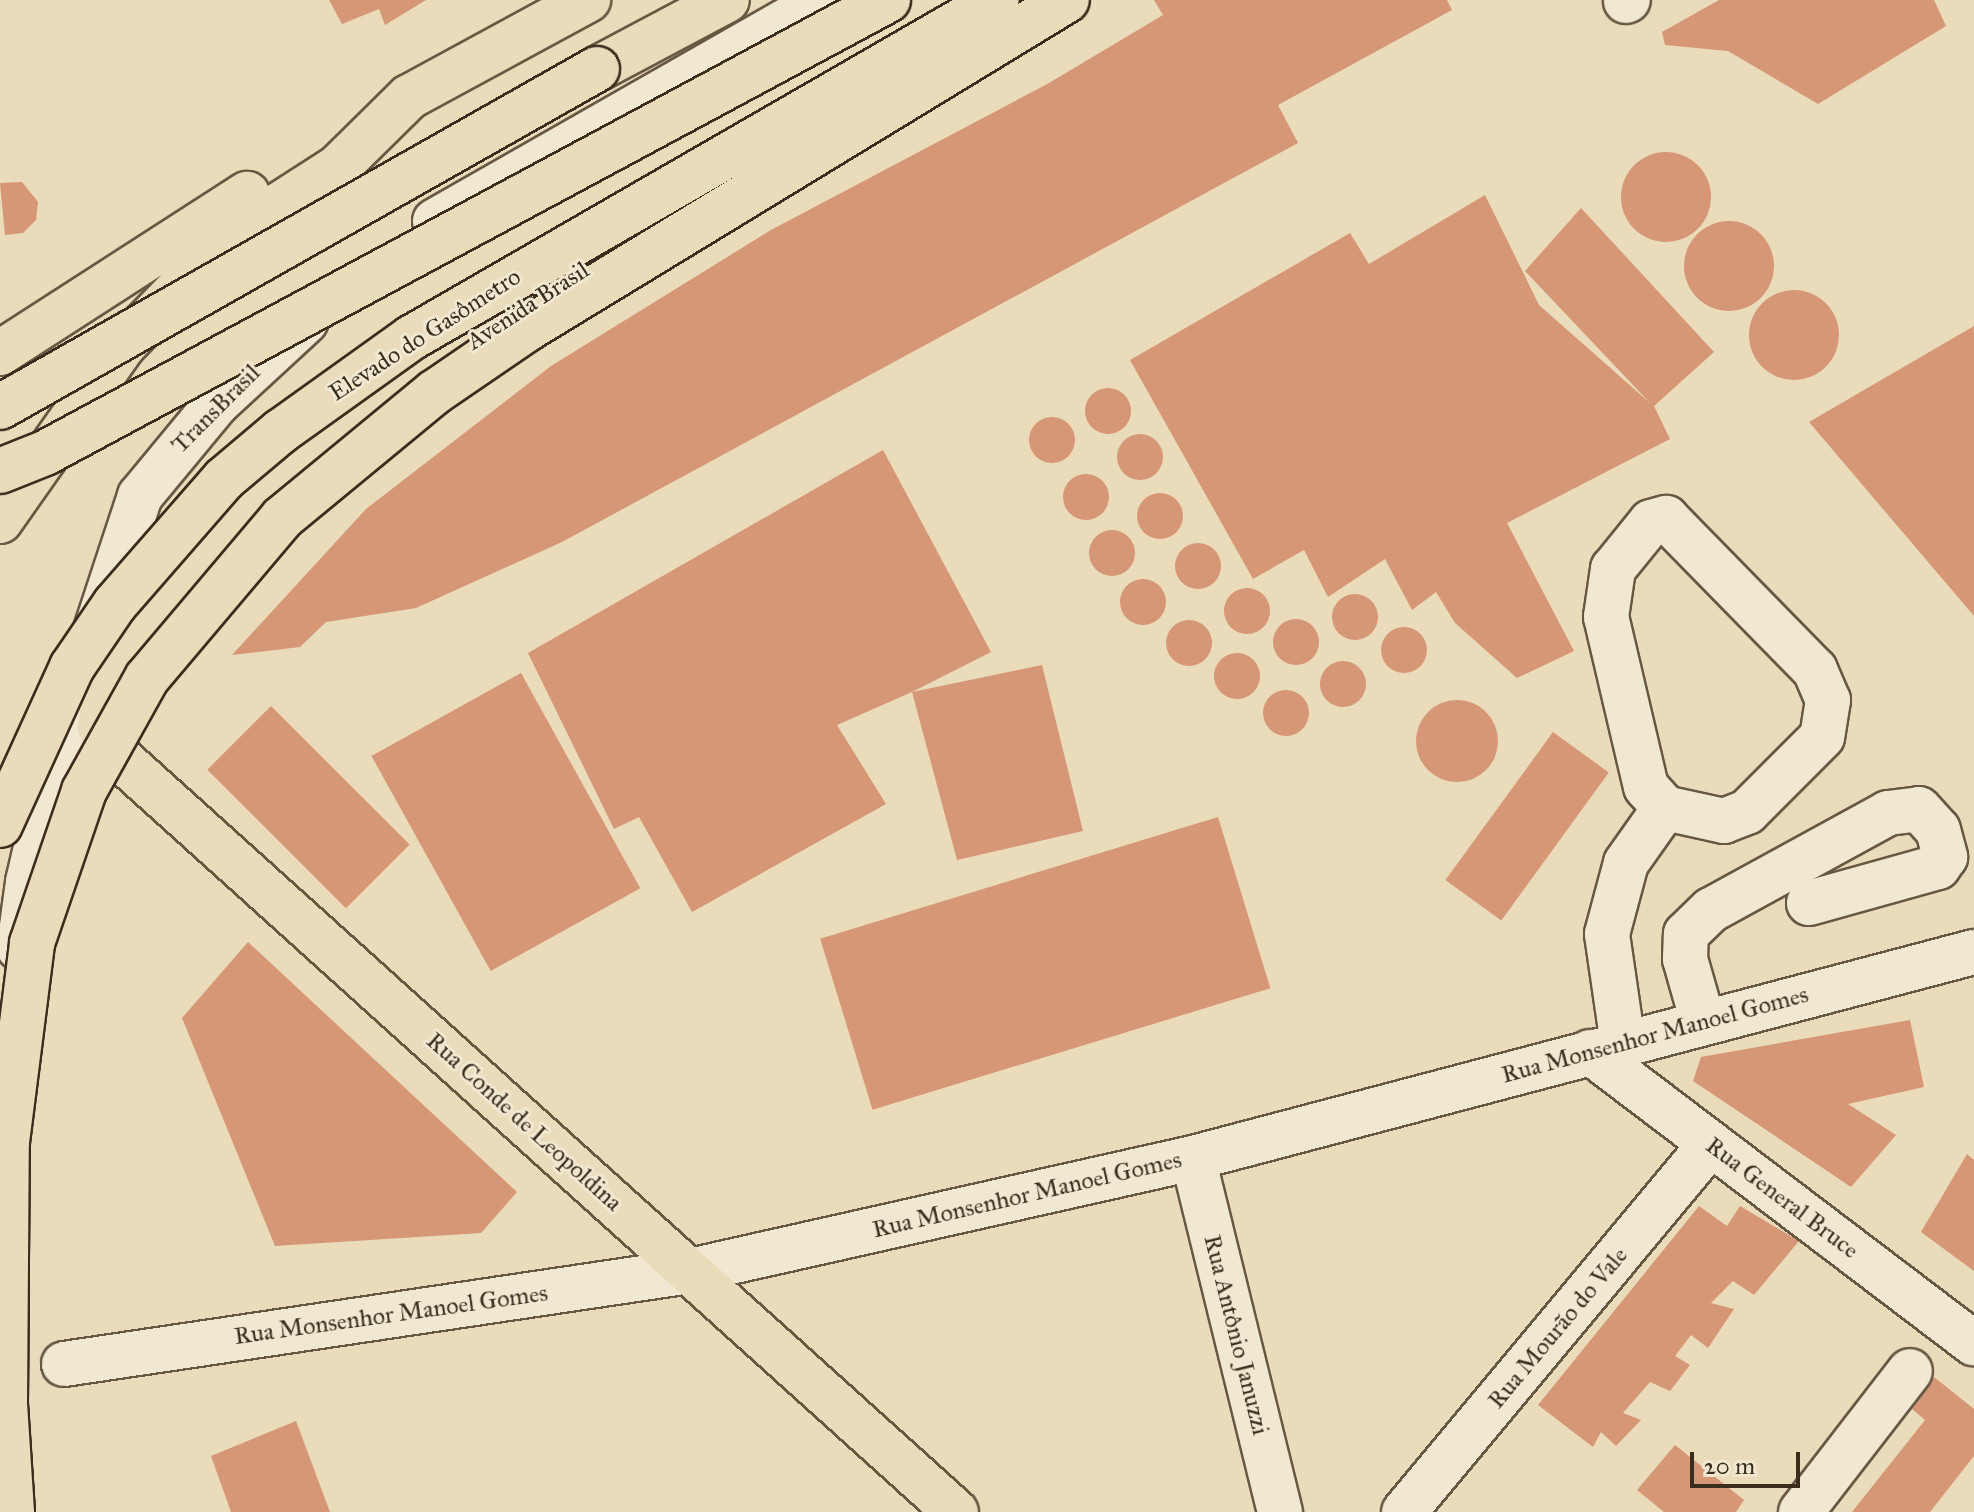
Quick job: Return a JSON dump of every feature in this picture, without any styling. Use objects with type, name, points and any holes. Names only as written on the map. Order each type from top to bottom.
[{"type":"main road","points":[[0,353],[409,97],[588,0]]},
{"type":"main road","points":[[0,407],[727,0]]},
{"type":"main road","points":[[0,471],[45,453],[888,0]]},
{"type":"main road","name":"Elevado do Gasômetro","points":[[0,825],[72,667],[115,604],[224,479],[281,431],[437,322],[997,0]]},
{"type":"main road","points":[[12,1512],[5,1403],[7,1142],[32,943],[84,791],[147,678],[282,518],[435,392],[540,321],[1065,0]]},
{"type":"main road","name":"Avenida Brasil","points":[[82,727],[109,670],[246,511],[438,364],[630,240],[1065,0]]},
{"type":"main road","points":[[0,521],[105,370],[182,281],[229,237],[338,167],[409,97]]},
{"type":"main road","name":"Rua Conde de Leopoldina","points":[[82,727],[956,1512]]},
{"type":"street","name":"TransBrasil","points":[[0,1098],[28,882],[82,727],[140,496],[216,404],[380,252],[822,0]]},
{"type":"street","points":[[1666,518],[1815,670],[1828,700],[1822,737],[1747,812],[1724,821],[1665,808],[1646,787],[1636,757],[1606,617],[1613,569],[1651,522],[1666,518]]},
{"type":"street","points":[[1606,1048],[1607,934],[1626,863],[1665,808]]},
{"type":"street","points":[[1703,1022],[1685,959],[1686,934],[1711,910],[1888,813],[1919,809],[1938,830],[1945,857],[1938,867],[1809,903]]},
{"type":"street","name":"Rua Monsenhor Manoel Gomes","points":[[64,1364],[690,1271],[1193,1158],[1974,952]]},
{"type":"street","name":"Rua General Bruce","points":[[1606,1048],[1711,1144],[1974,1343]]},
{"type":"street","name":"Rua Mourão do Vale","points":[[1404,1512],[1711,1144]]},
{"type":"street","name":"Rua Antônio Januzzi","points":[[1193,1158],[1280,1512]]},
{"type":"street","points":[[1801,1512],[1910,1371]]},
{"type":"street","points":[[0,1421],[30,1512]]},
{"type":"building","points":[[329,0],[426,0],[385,25],[379,9],[342,24]]},
{"type":"building","points":[[1154,0],[1447,0],[1452,10],[1278,105],[1298,143],[562,542],[416,608],[326,622],[300,647],[232,655],[366,509],[551,366],[771,230],[1049,83],[1163,15]]},
{"type":"building","points":[[1719,0],[1934,0],[1946,26],[1818,104],[1728,51],[1665,45],[1662,32]]},
{"type":"building","points":[[1666,152],[1683,155],[1698,165],[1708,180],[1711,197],[1708,214],[1698,229],[1683,239],[1666,242],[1649,239],[1634,229],[1624,214],[1621,197],[1624,180],[1634,165],[1649,155]]},
{"type":"building","points":[[22,182],[38,202],[36,220],[23,233],[5,235],[0,183]]},
{"type":"building","points":[[1485,195],[1539,305],[1650,403],[1525,271],[1581,208],[1714,352],[1654,406],[1670,439],[1507,523],[1574,651],[1517,678],[1455,623],[1436,592],[1412,610],[1385,559],[1328,597],[1304,550],[1253,579],[1130,360],[1350,233],[1369,264]]},
{"type":"building","points":[[1729,221],[1746,224],[1761,234],[1771,249],[1774,266],[1771,283],[1761,298],[1746,308],[1729,311],[1712,308],[1697,298],[1687,283],[1684,266],[1687,249],[1697,234],[1712,224]]},
{"type":"building","points":[[1794,290],[1811,293],[1826,303],[1836,318],[1839,335],[1836,352],[1826,367],[1811,377],[1794,380],[1777,377],[1762,367],[1752,352],[1749,335],[1752,318],[1762,303],[1777,293]]},
{"type":"building","points":[[1974,326],[1974,616],[1809,422]]},
{"type":"building","points":[[1108,388],[1124,395],[1131,411],[1124,427],[1108,434],[1092,427],[1085,411],[1092,395]]},
{"type":"building","points":[[1052,417],[1068,424],[1075,440],[1068,456],[1052,463],[1036,456],[1029,440],[1036,424]]},
{"type":"building","points":[[1140,434],[1156,441],[1163,457],[1156,473],[1140,480],[1124,473],[1117,457],[1124,441]]},
{"type":"building","points":[[883,450],[991,652],[837,725],[886,804],[692,912],[639,817],[614,829],[528,653]]},
{"type":"building","points":[[1086,474],[1102,481],[1109,497],[1102,513],[1086,520],[1070,513],[1063,497],[1070,481]]},
{"type":"building","points":[[1160,493],[1176,500],[1183,516],[1176,532],[1160,539],[1144,532],[1137,516],[1144,500]]},
{"type":"building","points":[[1112,530],[1128,537],[1135,553],[1128,569],[1112,576],[1096,569],[1089,553],[1096,537]]},
{"type":"building","points":[[1198,543],[1214,550],[1221,566],[1214,582],[1198,589],[1182,582],[1175,566],[1182,550]]},
{"type":"building","points":[[1143,579],[1159,586],[1166,602],[1159,618],[1143,625],[1127,618],[1120,602],[1127,586]]},
{"type":"building","points":[[1247,588],[1263,595],[1270,611],[1263,627],[1247,634],[1231,627],[1224,611],[1231,595]]},
{"type":"building","points":[[1355,594],[1371,601],[1378,617],[1371,633],[1355,640],[1339,633],[1332,617],[1339,601]]},
{"type":"building","points":[[1296,619],[1312,626],[1319,642],[1312,658],[1296,665],[1280,658],[1273,642],[1280,626]]},
{"type":"building","points":[[1189,620],[1205,627],[1212,643],[1205,659],[1189,666],[1173,659],[1166,643],[1173,627]]},
{"type":"building","points":[[1404,627],[1420,634],[1427,650],[1420,666],[1404,673],[1388,666],[1381,650],[1388,634]]},
{"type":"building","points":[[1237,653],[1253,660],[1260,676],[1253,692],[1237,699],[1221,692],[1214,676],[1221,660]]},
{"type":"building","points":[[1343,661],[1359,668],[1366,684],[1359,700],[1343,707],[1327,700],[1320,684],[1327,668]]},
{"type":"building","points":[[1042,665],[1083,831],[957,860],[912,692]]},
{"type":"building","points":[[521,673],[640,888],[491,971],[371,756]]},
{"type":"building","points":[[1286,690],[1302,697],[1309,713],[1302,729],[1286,736],[1270,729],[1263,713],[1270,697]]},
{"type":"building","points":[[1457,700],[1473,703],[1486,712],[1495,725],[1498,741],[1495,757],[1486,770],[1473,779],[1457,782],[1441,779],[1428,770],[1419,757],[1416,741],[1419,725],[1428,712],[1441,703]]},
{"type":"building","points":[[271,706],[410,845],[346,908],[207,770]]},
{"type":"building","points":[[1553,732],[1609,773],[1501,921],[1445,880]]},
{"type":"building","points":[[1218,817],[1270,988],[873,1110],[820,939]]},
{"type":"building","points":[[248,942],[517,1192],[481,1233],[275,1246],[182,1018]]},
{"type":"building","points":[[1910,1020],[1924,1087],[1848,1104],[1896,1135],[1851,1187],[1693,1081],[1701,1057]]},
{"type":"building","points":[[1967,1154],[1974,1160],[1974,1271],[1921,1232]]},
{"type":"building","points":[[1699,1206],[1727,1226],[1740,1206],[1799,1241],[1754,1295],[1733,1281],[1711,1303],[1734,1309],[1708,1348],[1691,1335],[1675,1356],[1690,1365],[1670,1391],[1650,1382],[1623,1413],[1641,1420],[1616,1446],[1601,1432],[1593,1447],[1538,1405]]},
{"type":"building","points":[[1934,1377],[1974,1409],[1974,1456],[1930,1512],[1852,1512],[1925,1420],[1912,1409]]},
{"type":"building","points":[[296,1421],[330,1512],[231,1512],[211,1456]]},
{"type":"building","points":[[1675,1445],[1744,1500],[1736,1512],[1664,1512],[1637,1490]]}]
